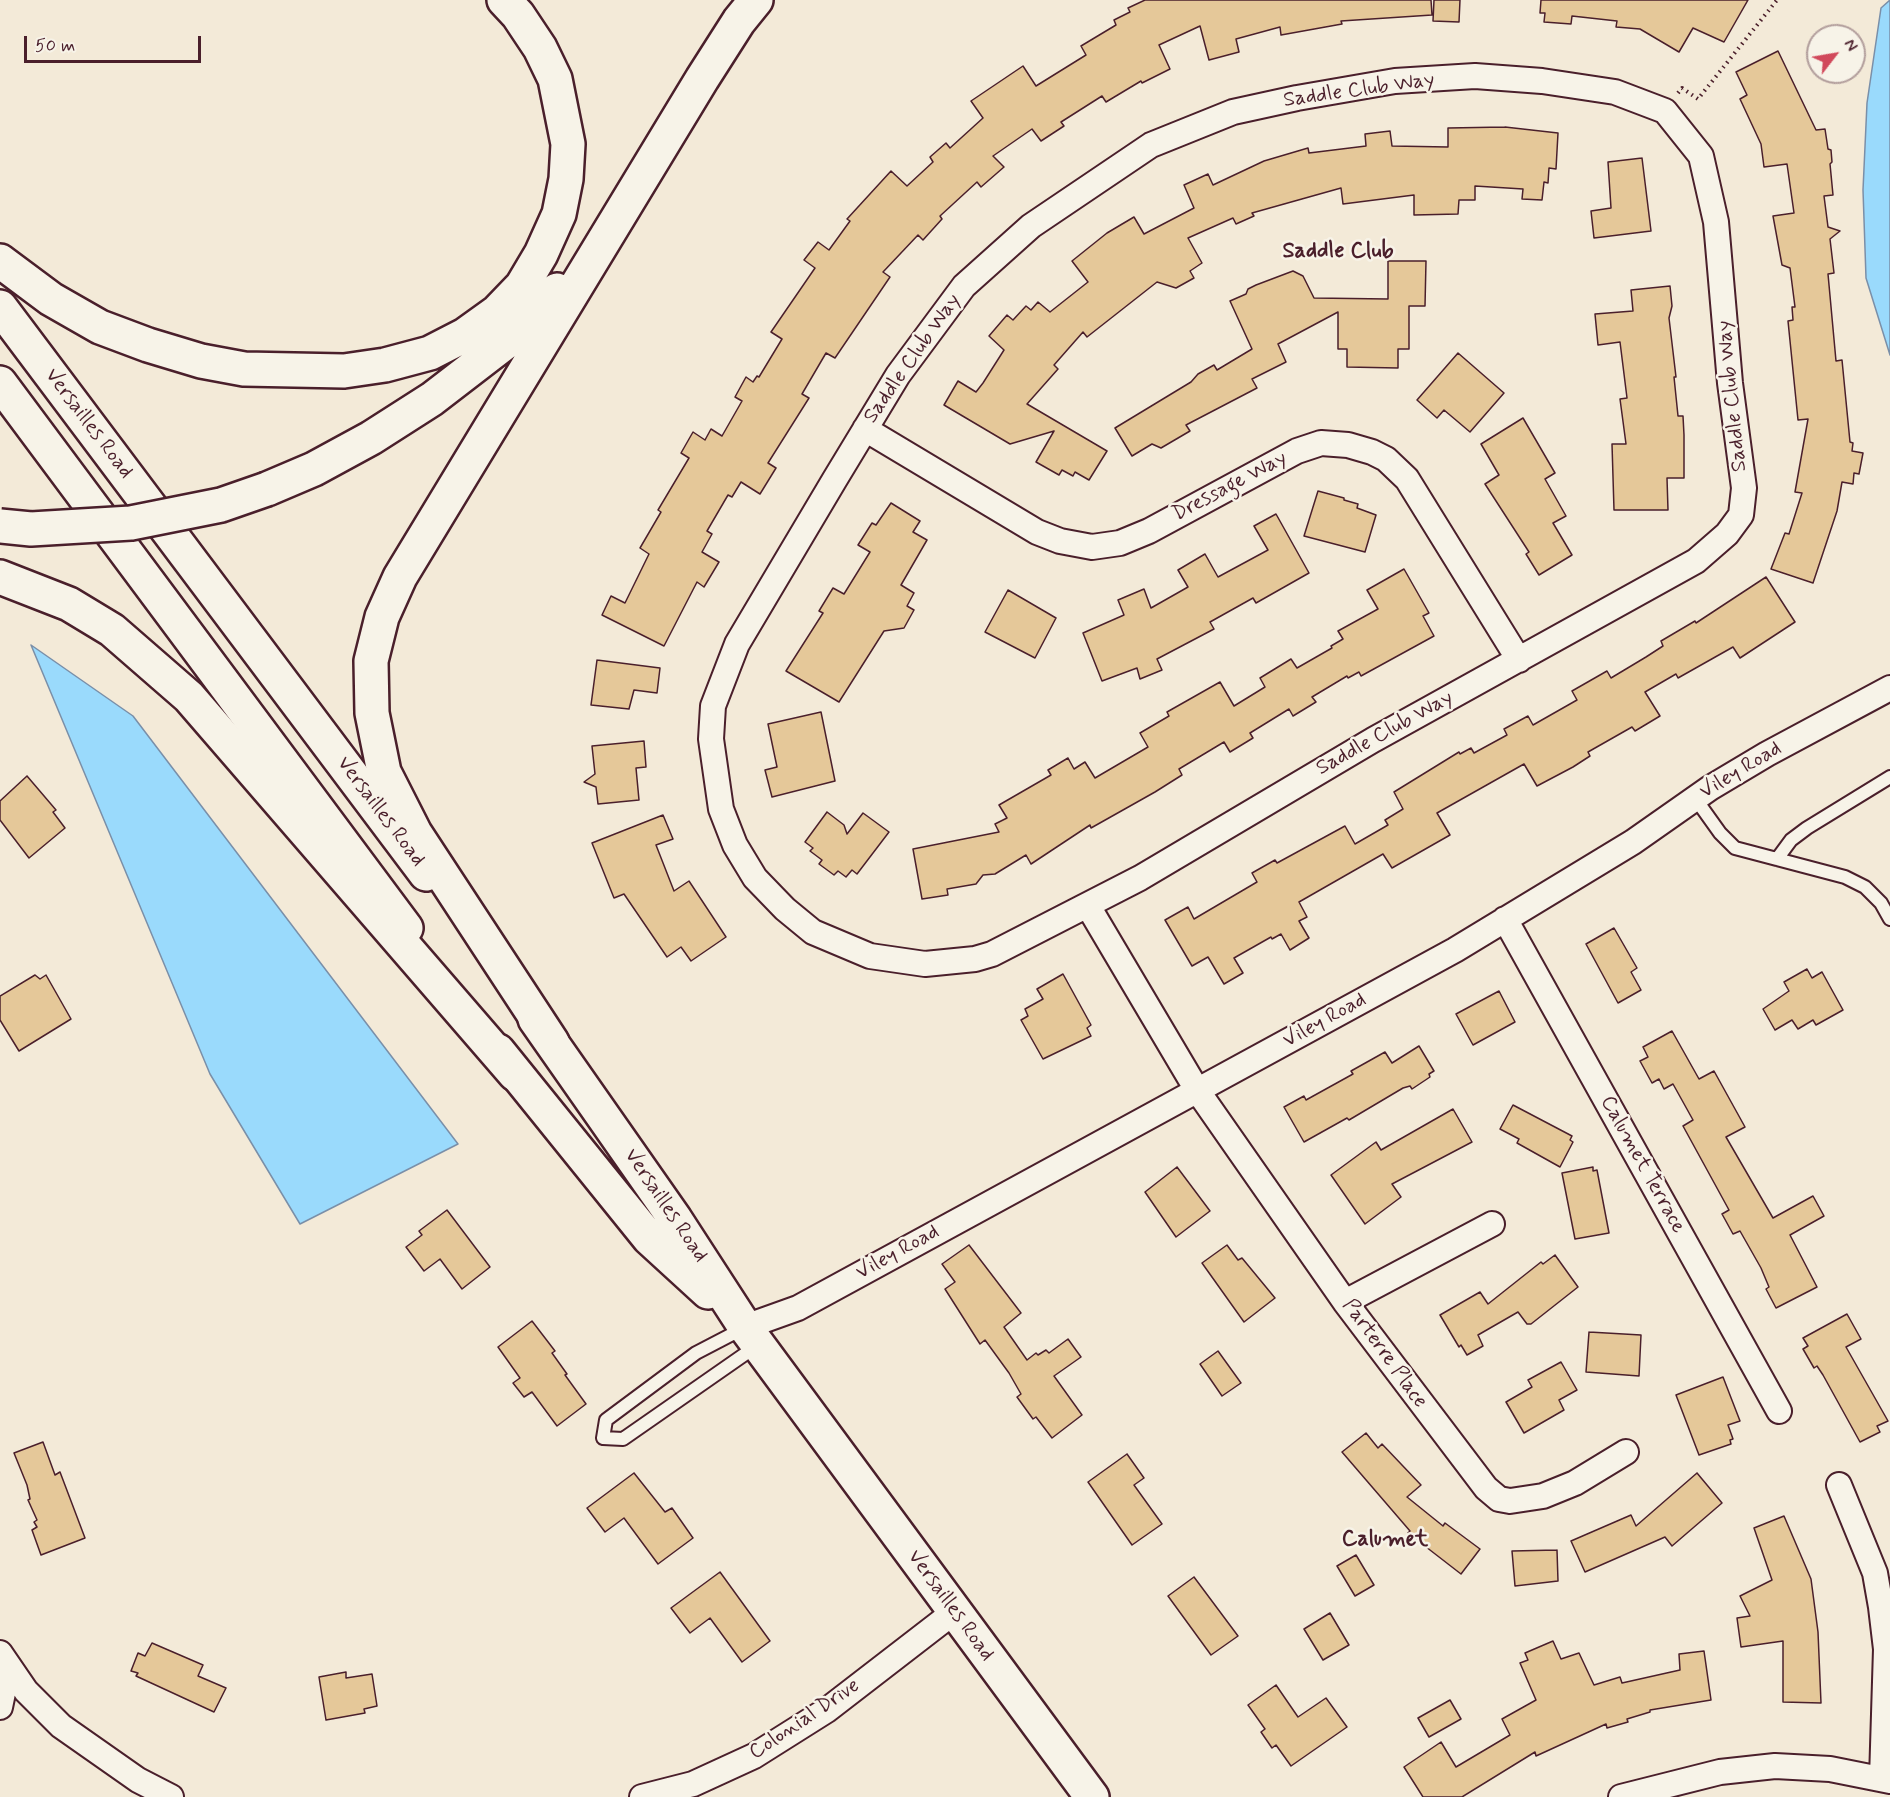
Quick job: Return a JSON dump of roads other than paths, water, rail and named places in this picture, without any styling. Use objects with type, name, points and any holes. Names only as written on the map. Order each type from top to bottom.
[{"type":"main road","points":[[0,261],[51,299],[100,327],[201,361],[244,369],[344,371],[385,365],[430,354],[465,335],[489,318],[522,286],[541,254],[559,214],[564,191],[568,144],[555,79],[540,48],[518,15],[504,0]]},
{"type":"main road","points":[[552,1042],[415,833],[384,772],[372,712],[371,661],[382,618],[399,576],[720,50],[756,0]]},
{"type":"main road","points":[[0,526],[31,529],[131,523],[212,507],[267,489],[314,469],[371,438],[473,370],[510,339],[545,304],[615,222]]},
{"type":"main road","name":"Versailles Road","points":[[0,307],[552,1042],[675,1219],[752,1336],[1092,1797]]},
{"type":"main road","name":"Versailles Road","points":[[0,383],[515,1074],[649,1238],[752,1336]]},
{"type":"main road","points":[[0,577],[69,604],[112,630],[189,697],[515,1074]]},
{"type":"street","name":"Saddle Club Way","points":[[1475,76],[1542,81],[1615,92],[1665,111],[1701,156],[1716,222],[1730,382],[1744,488],[1740,515],[1727,534],[1696,561],[1373,740],[1088,906],[992,954],[975,959],[926,964],[870,956],[813,932],[784,909],[755,878],[735,845],[721,809],[714,776],[711,739],[713,706],[737,644],[865,429],[898,375],[964,286],[1031,226],[1151,145],[1233,112],[1395,81],[1475,76]]},
{"type":"street","name":"Dressage Way","points":[[865,429],[1037,532],[1060,541],[1092,547],[1120,543],[1149,531],[1297,451],[1321,443],[1348,445],[1372,452],[1386,459],[1407,479],[1519,660]]},
{"type":"street","name":"Viley Road","points":[[752,1336],[798,1308],[1455,950],[1623,848],[1695,798],[1767,754],[1890,688]]},
{"type":"street","points":[[1088,906],[1197,1090]]},
{"type":"street","name":"Calumet Terrace","points":[[1505,919],[1779,1411]]},
{"type":"street","name":"Parterre Place","points":[[1197,1090],[1345,1302],[1443,1434],[1486,1488],[1499,1499],[1510,1502],[1543,1496],[1575,1483],[1626,1452]]},
{"type":"street","points":[[1345,1302],[1492,1224]]},
{"type":"street","points":[[1621,1797],[1720,1772],[1775,1766],[1830,1769],[1886,1780],[1886,1649],[1881,1606],[1875,1573],[1839,1485]]},
{"type":"street","name":"Colonial Drive","points":[[642,1797],[693,1784],[753,1756],[827,1710],[954,1612]]},
{"type":"street","points":[[0,1653],[26,1691],[61,1726],[138,1780],[171,1797]]},
{"type":"street","points":[[0,1663],[4,1688],[0,1707]]},
{"type":"lane","points":[[1777,859],[1791,840],[1807,828],[1890,777]]},
{"type":"lane","points":[[1695,798],[1720,833],[1735,848],[1845,877],[1864,887],[1881,903],[1890,919]]},
{"type":"lane","points":[[752,1336],[623,1439],[603,1438],[606,1420],[696,1353],[752,1336]]},
{"type":"water","points":[[1890,0],[1890,355],[1866,278],[1863,190],[1867,103],[1881,8]]},
{"type":"water","points":[[31,645],[133,716],[458,1144],[300,1224],[210,1074]]},
{"type":"district","name":"Saddle Club","points":[[1338,252]]},
{"type":"district","name":"Calumet","points":[[1385,1540]]}]
